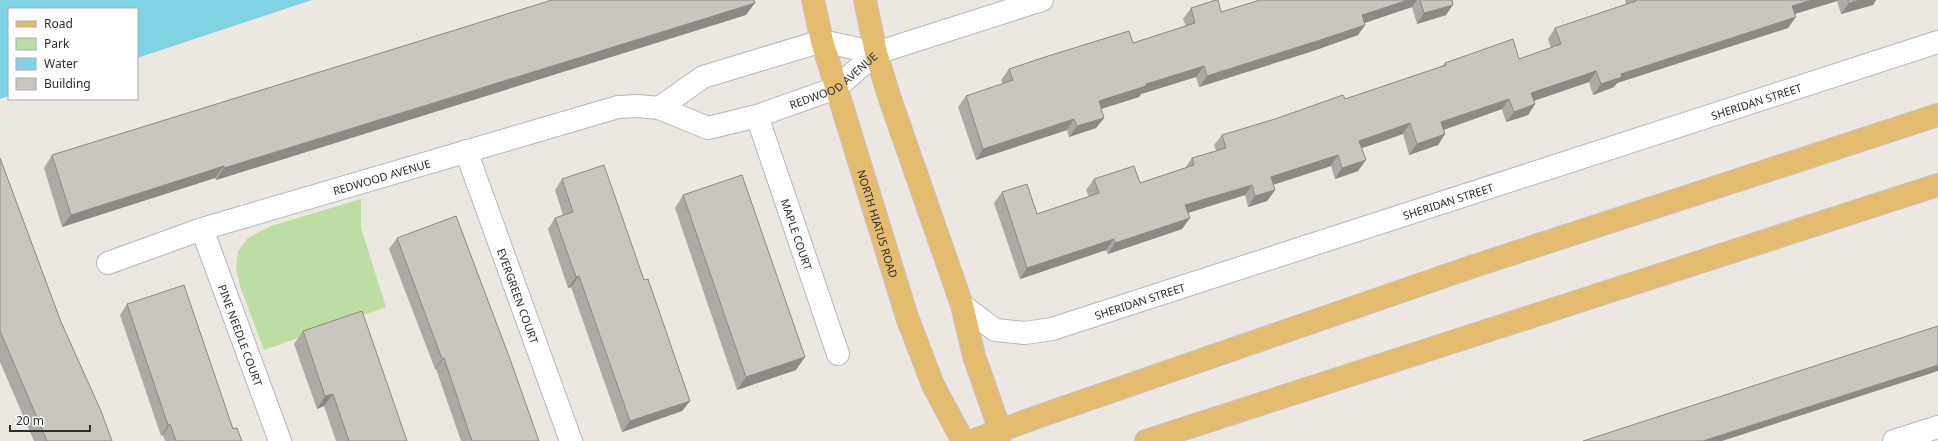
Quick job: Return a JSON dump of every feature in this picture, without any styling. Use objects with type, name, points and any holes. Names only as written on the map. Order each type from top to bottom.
[{"type":"main road","name":"NORTH HIATUS ROAD","points":[[813,0],[822,42],[907,317],[933,385],[963,441]]},
{"type":"main road","points":[[865,0],[876,53],[889,96],[962,305],[974,356],[1000,435]]},
{"type":"main road","points":[[972,441],[1000,435],[1474,266],[1938,115]]},
{"type":"main road","points":[[1146,441],[1938,185]]},
{"type":"street","points":[[876,53],[1042,0]]},
{"type":"street","name":"REDWOOD AVENUE","points":[[659,108],[703,77],[822,42],[876,53]]},
{"type":"street","name":"SHERIDAN STREET","points":[[962,305],[995,330],[1025,333],[1052,329],[1938,42]]},
{"type":"street","name":"REDWOOD AVENUE","points":[[108,263],[202,229],[618,107],[638,106],[659,108],[708,128],[757,116],[836,88],[876,53]]},
{"type":"street","name":"MAPLE COURT","points":[[757,116],[838,354]]},
{"type":"street","name":"EVERGREEN COURT","points":[[466,151],[572,441]]},
{"type":"street","name":"PINE NEEDLE COURT","points":[[202,229],[280,441]]},
{"type":"street","points":[[1894,441],[1938,427]]},
{"type":"green space","points":[[361,199],[361,228],[386,307],[264,350],[240,286],[236,269],[238,251],[248,238],[271,226]]},
{"type":"water","points":[[0,0],[312,0],[138,58],[138,8],[8,8],[8,96],[0,99]]},
{"type":"building","points":[[552,0],[754,0],[755,3],[224,168],[224,166],[71,215],[52,155]]},
{"type":"building","points":[[1218,0],[1221,12],[1260,0],[1408,0],[1362,15],[1365,25],[1320,40],[1207,76],[1204,66],[1146,84],[1146,86],[1099,101],[1104,118],[1077,126],[1074,119],[983,149],[966,96],[1013,80],[1009,69],[1048,56],[1129,31],[1133,43],[1195,23],[1191,8]]},
{"type":"building","points":[[1420,0],[1452,0],[1453,5],[1424,13]]},
{"type":"building","points":[[1635,0],[1812,0],[1792,6],[1796,17],[1621,74],[1622,77],[1601,84],[1596,71],[1531,93],[1535,104],[1514,112],[1509,99],[1441,122],[1445,134],[1417,144],[1410,123],[1359,141],[1366,160],[1342,168],[1338,155],[1271,177],[1275,190],[1255,196],[1252,185],[1185,205],[1190,218],[1115,243],[1114,239],[1027,268],[1002,192],[1027,184],[1037,214],[1099,193],[1094,179],[1134,166],[1140,183],[1194,165],[1192,158],[1226,148],[1222,135],[1275,119],[1343,95],[1345,99],[1446,65],[1445,63],[1513,39],[1519,59],[1561,44],[1555,28],[1636,1]]},
{"type":"building","points":[[1848,0],[1860,0],[1849,3]]},
{"type":"building","points":[[0,158],[61,322],[101,411],[112,441],[47,441],[0,331]]},
{"type":"building","points":[[604,165],[644,280],[648,279],[690,401],[630,421],[579,276],[576,277],[555,218],[573,212],[562,179]]},
{"type":"building","points":[[742,175],[805,357],[746,377],[683,195]]},
{"type":"building","points":[[456,216],[539,441],[472,441],[444,358],[442,359],[397,238]]},
{"type":"building","points":[[184,285],[233,429],[237,428],[242,441],[176,441],[170,424],[168,425],[127,304]]},
{"type":"building","points":[[362,311],[407,441],[349,441],[333,394],[325,396],[303,331]]},
{"type":"building","points":[[1938,326],[1938,365],[1703,441],[1583,441]]}]
